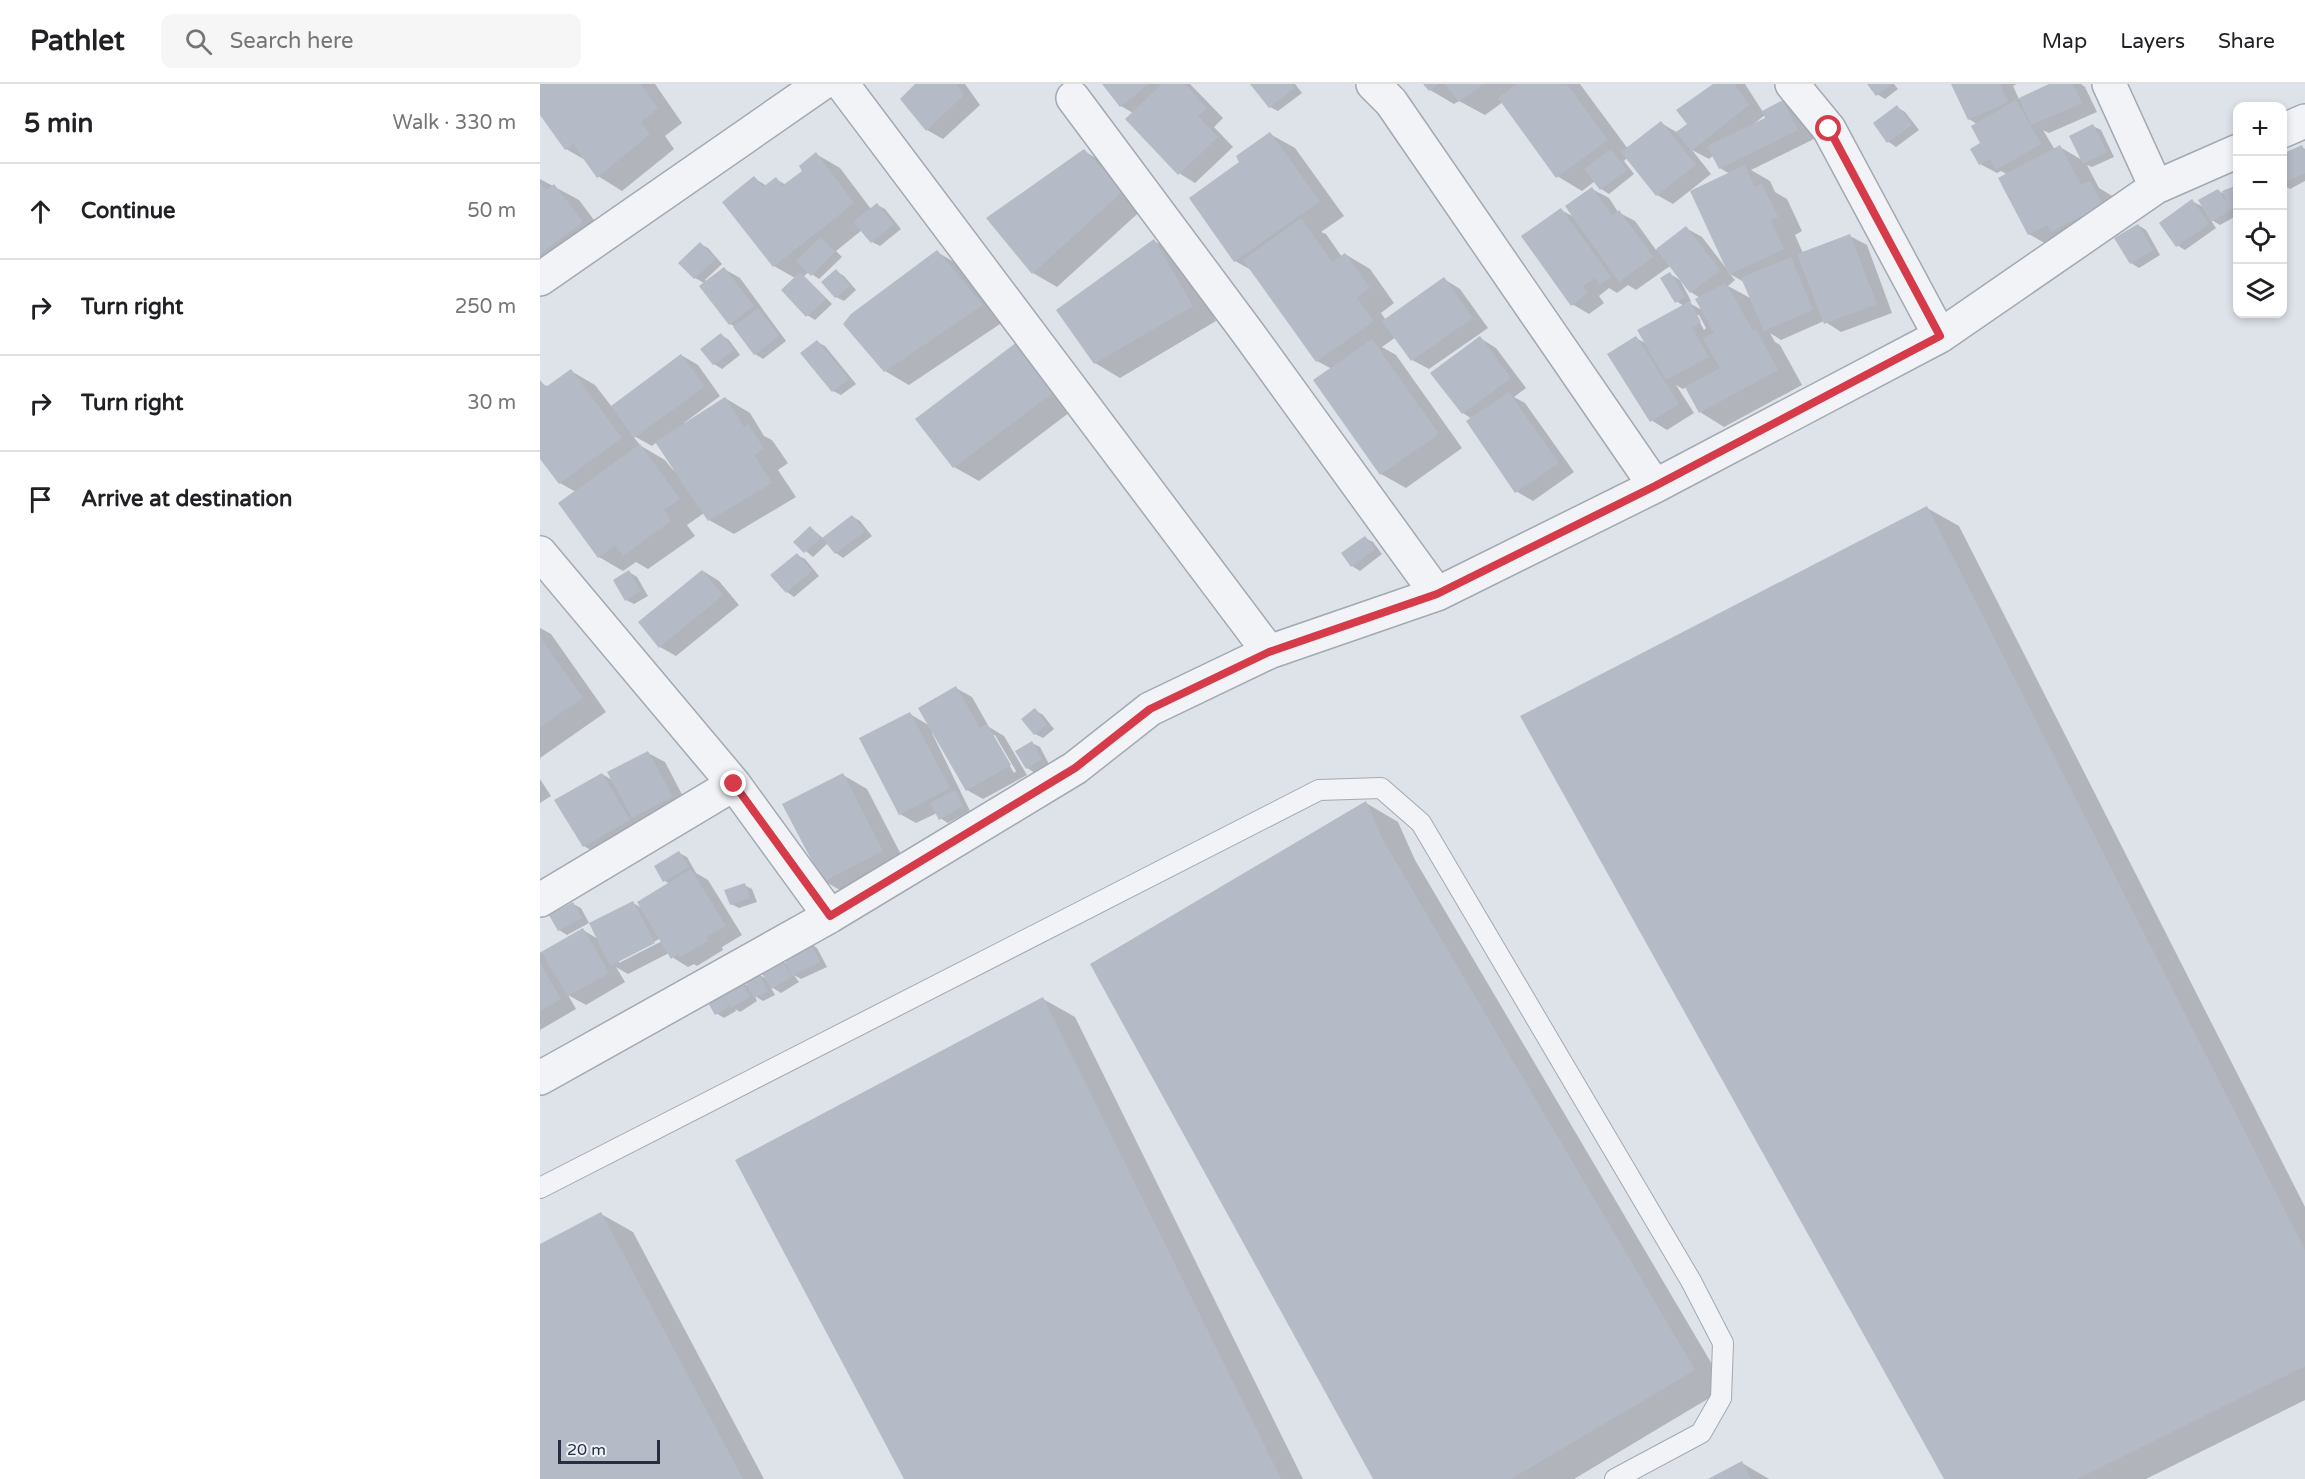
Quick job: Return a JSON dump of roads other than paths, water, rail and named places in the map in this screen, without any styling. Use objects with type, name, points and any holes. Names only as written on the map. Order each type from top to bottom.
[{"type":"street","points":[[540,279],[821,84]]},
{"type":"street","points":[[842,84],[1269,652]]},
{"type":"street","points":[[1373,84],[1391,102],[1655,486]]},
{"type":"street","points":[[1792,84],[1829,129],[1940,336]]},
{"type":"street","points":[[2109,84],[2156,187]]},
{"type":"street","points":[[1073,98],[1248,333],[1437,594]]},
{"type":"street","points":[[2287,129],[2305,121]]},
{"type":"street","points":[[540,1078],[830,916],[1075,768],[1150,709],[1269,652],[1437,594],[1655,486],[1940,336],[2156,187],[2233,153]]},
{"type":"street","points":[[540,553],[734,784],[830,916]]},
{"type":"street","points":[[540,900],[734,784]]},
{"type":"lane","points":[[540,1188],[1319,790],[1381,788],[1421,823],[1691,1281],[1723,1343],[1721,1398],[1701,1433],[1615,1479]]}]
